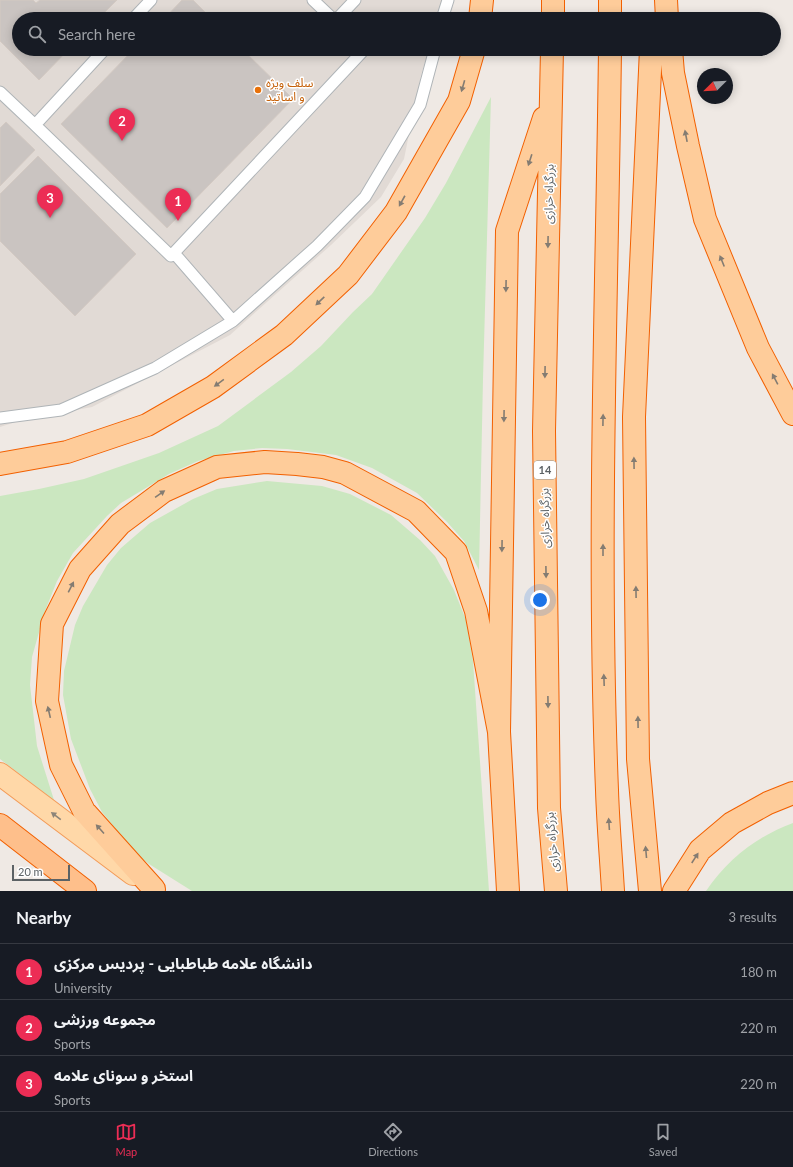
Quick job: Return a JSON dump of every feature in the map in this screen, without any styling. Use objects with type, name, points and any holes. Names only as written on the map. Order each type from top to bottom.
[{"type":"highway","points":[[481,12],[482,0]]},
{"type":"highway","points":[[553,0],[553,12]]},
{"type":"highway","points":[[610,0],[610,12]]},
{"type":"highway","points":[[652,12],[653,0]]},
{"type":"highway","points":[[666,0],[667,12]]},
{"type":"highway","points":[[0,464],[67,452],[147,425],[213,387],[284,335],[348,274],[396,212],[459,101],[472,56]]},
{"type":"highway","name":"بزرگراه خرازی","points":[[552,56],[544,430],[549,808],[556,891]]},
{"type":"highway","points":[[610,56],[602,460],[603,654],[607,791],[613,891]]},
{"type":"highway","points":[[650,891],[638,759],[634,417],[651,56]]},
{"type":"highway","points":[[672,56],[673,73],[705,219],[758,348],[793,414]]},
{"type":"highway","points":[[508,891],[499,732],[507,231],[551,96]]},
{"type":"highway","points":[[155,890],[84,811],[61,765],[47,701],[52,624],[80,569],[120,524],[164,491],[217,467],[265,462],[297,464],[323,467],[346,473],[416,511],[456,552],[476,611],[499,732]]},
{"type":"highway","points":[[674,891],[700,850],[732,822],[768,803],[793,793]]},
{"type":"highway","points":[[0,825],[84,891]]},
{"type":"main road","points":[[0,774],[155,890]]},
{"type":"lane","points":[[140,12],[151,0]]},
{"type":"lane","points":[[313,0],[326,12]]},
{"type":"lane","points":[[344,12],[355,0]]},
{"type":"lane","points":[[444,12],[448,0]]},
{"type":"lane","points":[[34,125],[98,56]]},
{"type":"lane","points":[[0,92],[171,256],[358,56]]},
{"type":"lane","points":[[0,418],[61,410],[156,368],[233,321],[317,246],[365,197],[420,105],[433,56]]},
{"type":"lane","points":[[174,253],[233,321]]},
{"type":"shaded area","points":[[0,0],[443,0],[440,12],[12,12],[12,56],[427,56],[421,75],[404,159],[381,197],[331,245],[230,335],[92,407],[22,420],[0,427]]},
{"type":"green space","points":[[491,97],[479,570],[464,541],[417,493],[372,468],[336,455],[287,449],[262,448],[234,451],[198,461],[169,474],[121,503],[73,553],[57,581],[45,611],[32,657],[30,685],[37,746],[54,800],[0,759],[0,496],[84,479],[159,453],[218,426],[291,372],[321,346],[372,294],[425,218],[446,183]]},
{"type":"green space","points":[[267,481],[322,486],[350,494],[391,515],[420,540],[435,556],[454,590],[466,620],[473,661],[489,891],[192,891],[149,864],[135,853],[102,812],[90,789],[71,739],[63,695],[64,671],[75,625],[83,606],[107,565],[121,548],[150,523],[193,499],[217,489]]},
{"type":"green space","points":[[793,823],[793,891],[706,891],[724,868],[744,850],[767,835]]},
{"type":"building","points":[[0,0],[33,0],[36,3],[40,0],[117,0],[105,12],[12,12],[12,53],[0,41]]},
{"type":"building","points":[[182,0],[193,0],[205,12],[171,12]]},
{"type":"building","points":[[15,56],[62,56],[39,80]]},
{"type":"building","points":[[127,56],[249,56],[293,99],[167,228],[61,124]]},
{"type":"building","points":[[6,122],[35,150],[0,186],[0,128]]},
{"type":"building","points":[[38,156],[136,254],[75,316],[0,241],[0,194]]},
{"type":"place","name":"سلف ویژه و اساتید","points":[[258,90]]},
{"type":"place","name":"مجموعه ورزشی","points":[[122,141]]},
{"type":"place","name":"استخر و سونای علامه","points":[[50,218]]},
{"type":"place","name":"دانشگاه علامه طباطبایی - پردیس مرکزی","points":[[178,221]]}]
